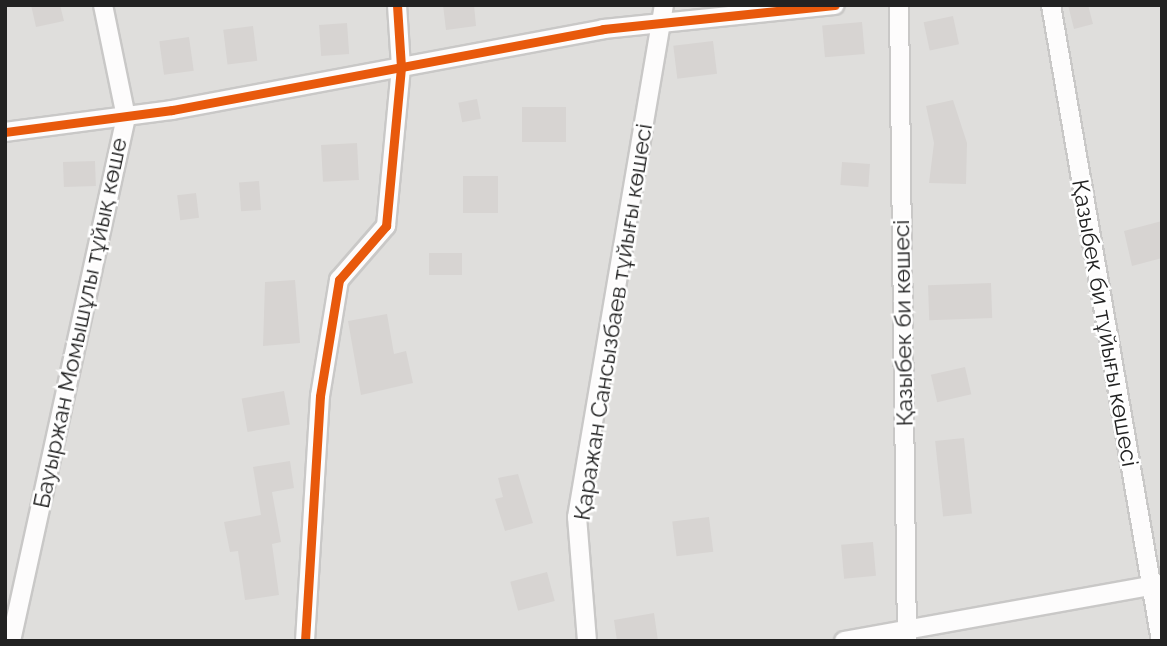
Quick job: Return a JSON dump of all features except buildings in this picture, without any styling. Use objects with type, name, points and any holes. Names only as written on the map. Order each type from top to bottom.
[{"type":"street","name":"Бауыржан Момышұлы тұйық көше","points":[[11,641],[126,117],[103,5]]},
{"type":"street","points":[[305,641],[320,396],[339,280],[386,226],[401,67],[397,5]]},
{"type":"street","points":[[5,132],[126,117],[401,67],[663,14],[835,5]]},
{"type":"street","name":"Қазыбек би көшесі","points":[[899,5],[907,634]]},
{"type":"street","name":"Қазыбек би тұйығы көшесі","points":[[1051,5],[1156,585],[1161,641]]},
{"type":"street","name":"Қаражан Сансызбаев тұйығы көшесі","points":[[587,641],[578,517],[663,14]]},
{"type":"street","points":[[844,641],[907,634],[1156,585]]},
{"type":"shaded area","points":[[5,5],[1162,5],[1162,641],[5,641]]},
{"type":"cycle path","points":[[305,641],[320,396],[339,280],[386,226],[401,67],[397,5]]},
{"type":"cycle path","points":[[5,132],[172,110],[603,29],[835,5]]}]
